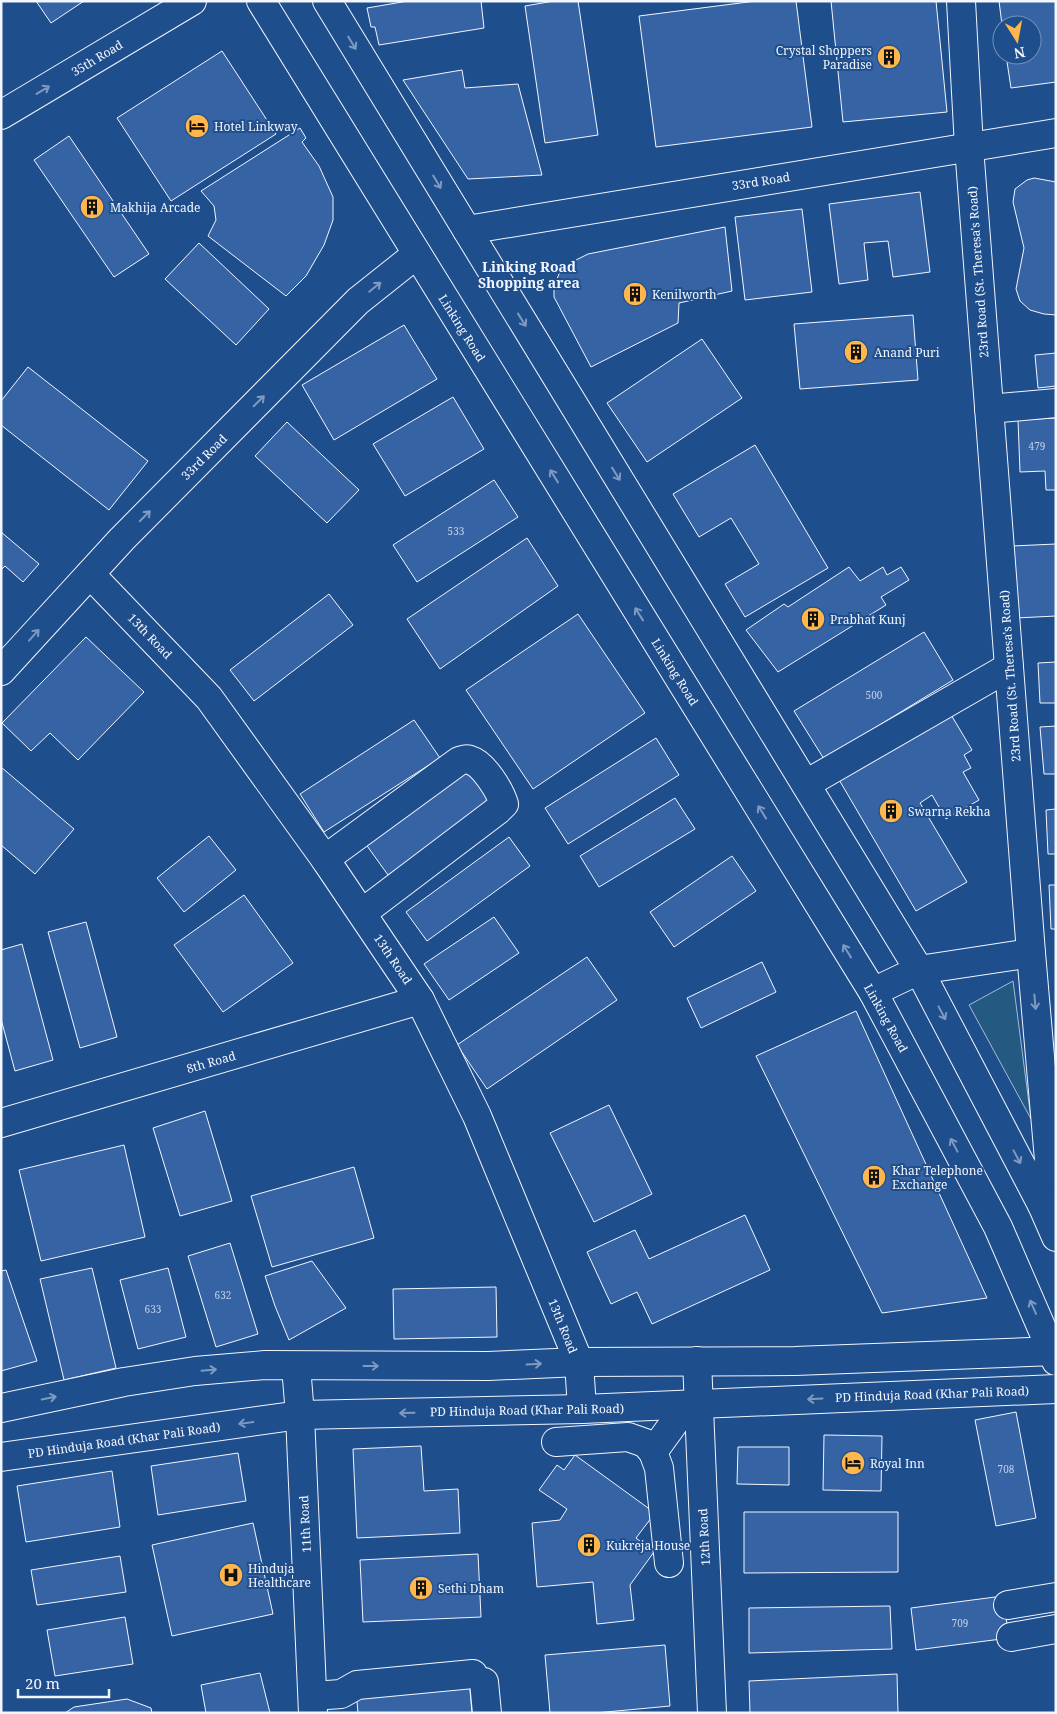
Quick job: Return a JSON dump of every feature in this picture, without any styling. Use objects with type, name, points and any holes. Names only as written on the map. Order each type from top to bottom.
[{"type":"street","name":"35th Road","points":[[1,114],[192,1]]},
{"type":"street","name":"Linking Road","points":[[261,1],[873,992],[998,1227],[1055,1355]]},
{"type":"street","points":[[327,1],[920,970],[1042,1205],[1056,1237]]},
{"type":"street","name":"23rd Road (St. Theresa's Road)","points":[[961,1],[969,147],[1031,953],[1049,1160],[1042,1205]]},
{"type":"street","name":"33rd Road","points":[[467,230],[1056,133]]},
{"type":"street","name":"33rd Road","points":[[1,671],[90,574],[358,301],[417,254]]},
{"type":"street","points":[[989,409],[1056,403]]},
{"type":"street","name":"13th Road","points":[[90,574],[209,698],[325,859],[420,1000],[477,1116],[579,1362],[582,1409]]},
{"type":"street","points":[[806,784],[1009,667]]},
{"type":"street","points":[[325,859],[459,761],[468,758],[479,764],[501,794],[504,804],[498,810],[362,913]]},
{"type":"street","points":[[873,992],[920,970],[1031,953]]},
{"type":"street","name":"8th Road","points":[[1,1123],[420,1000]]},
{"type":"street","points":[[1,1408],[124,1382],[195,1371],[265,1365],[488,1366],[579,1362],[697,1362],[1055,1355]]},
{"type":"street","name":"12th Road","points":[[697,1362],[692,1404],[705,1558],[712,1713]]},
{"type":"street","name":"11th Road","points":[[296,1366],[300,1415],[313,1706]]},
{"type":"street","name":"PD Hinduja Road (Khar Pali Road)","points":[[1,1457],[300,1415],[555,1410],[1056,1389]]},
{"type":"street","points":[[555,1410],[556,1451],[643,1445],[692,1404]]},
{"type":"street","points":[[647,1406],[643,1445],[659,1468],[659,1564],[705,1558]]},
{"type":"street","points":[[1008,1605],[1056,1597]]},
{"type":"street","points":[[1011,1637],[1056,1630]]},
{"type":"street","points":[[313,1706],[346,1704],[357,1686],[478,1678],[487,1713]]},
{"type":"shaded area","points":[[1013,981],[1031,1119],[969,1005]]},
{"type":"building","points":[[36,1],[84,1],[51,23]]},
{"type":"building","points":[[408,1],[481,1],[484,28],[379,45],[375,27],[371,27],[367,8]]},
{"type":"building","points":[[554,1],[578,1],[598,135],[545,143],[525,6]]},
{"type":"building","points":[[756,1],[796,1],[812,127],[656,147],[639,16]]},
{"type":"building","name":"Crystal Shoppers Paradise","points":[[831,1],[936,1],[947,112],[843,122]]},
{"type":"building","points":[[999,1],[1056,1],[1056,82],[1011,88],[1008,65],[1042,65],[1042,15],[1001,15]]},
{"type":"building","name":"Hotel Linkway","points":[[222,51],[276,134],[171,201],[117,118]]},
{"type":"building","points":[[462,70],[465,88],[518,84],[542,175],[468,179],[403,80]]},
{"type":"building","points":[[300,128],[306,138],[302,142],[319,166],[333,197],[333,220],[324,245],[306,276],[286,296],[208,236],[216,220],[214,206],[201,191]]},
{"type":"building","name":"Makhija Arcade","points":[[69,136],[149,254],[114,277],[34,160]]},
{"type":"building","points":[[1034,178],[1056,182],[1056,315],[1030,310],[1020,301],[1016,289],[1024,248],[1013,202],[1015,189],[1027,180]]},
{"type":"building","points":[[920,192],[930,272],[893,277],[888,241],[864,243],[868,280],[839,284],[829,204]]},
{"type":"building","points":[[802,209],[812,292],[745,300],[735,217]]},
{"type":"building","name":"Kenilworth","points":[[725,227],[732,291],[679,303],[678,323],[591,367],[554,297],[554,286],[559,274],[570,263],[588,254]]},
{"type":"building","points":[[199,243],[269,309],[236,345],[165,279]]},
{"type":"building","name":"Anand Puri","points":[[913,315],[918,380],[800,389],[794,324]]},
{"type":"building","points":[[404,325],[437,379],[334,440],[302,385]]},
{"type":"building","points":[[702,339],[742,398],[647,462],[607,403]]},
{"type":"building","points":[[1056,353],[1056,386],[1038,388],[1035,355]]},
{"type":"building","points":[[28,367],[148,461],[109,510],[1,425],[1,401]]},
{"type":"building","points":[[453,397],[484,449],[405,496],[373,444]]},
{"type":"building","points":[[1056,418],[1056,490],[1046,490],[1045,471],[1020,472],[1018,420]]},
{"type":"building","points":[[287,422],[359,490],[327,523],[255,456]]},
{"type":"building","points":[[755,445],[828,568],[745,617],[725,584],[759,564],[731,518],[699,537],[673,494]]},
{"type":"building","points":[[494,480],[518,517],[417,582],[393,545]]},
{"type":"building","points":[[1,532],[39,564],[23,582],[5,566],[1,570]]},
{"type":"building","points":[[527,538],[558,586],[440,669],[407,619]]},
{"type":"building","points":[[1056,544],[1056,616],[1016,618],[1012,546]]},
{"type":"building","name":"Prabhat Kunj","points":[[849,567],[860,581],[883,567],[887,575],[901,567],[909,580],[881,597],[886,605],[778,672],[746,630],[784,604],[788,607]]},
{"type":"building","points":[[329,594],[353,625],[254,701],[230,670]]},
{"type":"building","points":[[578,614],[645,713],[533,789],[466,690]]},
{"type":"building","points":[[924,632],[953,680],[824,759],[794,711]]},
{"type":"building","points":[[86,637],[144,692],[78,760],[50,733],[31,751],[2,723]]},
{"type":"building","points":[[1056,662],[1056,703],[1040,703],[1038,663]]},
{"type":"building","name":"Swarna Rekha","points":[[950,713],[972,750],[964,755],[971,768],[963,772],[979,800],[946,819],[932,795],[920,803],[967,882],[916,911],[838,778]]},
{"type":"building","points":[[414,720],[440,758],[324,832],[300,794]]},
{"type":"building","points":[[1056,726],[1056,774],[1044,774],[1040,727]]},
{"type":"building","points":[[656,738],[679,775],[568,844],[545,808]]},
{"type":"building","points":[[1,767],[74,829],[35,874],[1,845]]},
{"type":"building","points":[[471,767],[495,800],[388,875],[365,843]]},
{"type":"building","points":[[675,798],[695,829],[599,887],[580,856]]},
{"type":"building","points":[[1056,809],[1056,854],[1048,854],[1046,810]]},
{"type":"building","points":[[209,836],[236,870],[184,912],[157,878]]},
{"type":"building","points":[[509,837],[530,866],[427,941],[406,912]]},
{"type":"building","points":[[732,856],[756,891],[674,947],[650,912]]},
{"type":"building","points":[[1049,885],[1056,885],[1056,929],[1051,929]]},
{"type":"building","points":[[244,895],[293,963],[223,1012],[174,945]]},
{"type":"building","points":[[494,917],[519,953],[449,1000],[424,964]]},
{"type":"building","points":[[86,922],[117,1037],[80,1048],[48,932]]},
{"type":"building","points":[[22,944],[53,1060],[15,1071],[1,1019],[1,950]]},
{"type":"building","points":[[587,957],[617,1000],[487,1089],[457,1045]]},
{"type":"building","points":[[762,962],[776,992],[701,1028],[687,998]]},
{"type":"building","name":"Khar Telephone Exchange","points":[[856,1011],[987,1298],[882,1313],[756,1056]]},
{"type":"building","points":[[609,1105],[652,1194],[594,1222],[550,1133]]},
{"type":"building","points":[[205,1111],[232,1201],[180,1216],[153,1128]]},
{"type":"building","points":[[124,1145],[145,1237],[41,1261],[19,1170]]},
{"type":"building","points":[[354,1167],[374,1238],[272,1267],[251,1196]]},
{"type":"building","points":[[745,1215],[770,1270],[652,1324],[637,1292],[611,1304],[587,1252],[635,1230],[649,1259]]},
{"type":"building","points":[[230,1243],[258,1334],[216,1347],[188,1256]]},
{"type":"building","points":[[312,1261],[346,1308],[289,1340],[265,1276]]},
{"type":"building","points":[[92,1268],[116,1368],[64,1380],[40,1279]]},
{"type":"building","points":[[168,1268],[186,1337],[138,1349],[120,1280]]},
{"type":"building","points":[[6,1270],[37,1361],[1,1371],[1,1271]]},
{"type":"building","points":[[496,1287],[497,1337],[394,1339],[393,1289]]},
{"type":"building","points":[[1016,1412],[1036,1518],[996,1526],[975,1420]]},
{"type":"building","name":"Royal Inn","points":[[824,1435],[882,1436],[881,1491],[823,1490]]},
{"type":"building","points":[[421,1446],[424,1491],[458,1489],[460,1533],[357,1538],[353,1449]]},
{"type":"building","points":[[738,1447],[789,1447],[789,1485],[737,1484]]},
{"type":"building","points":[[238,1453],[246,1501],[158,1515],[151,1466]]},
{"type":"building","name":"Kukreja House","points":[[575,1455],[655,1513],[636,1538],[654,1552],[630,1585],[634,1620],[597,1624],[593,1582],[537,1587],[532,1523],[560,1520],[567,1509],[539,1490],[557,1465],[564,1470]]},
{"type":"building","points":[[112,1471],[120,1527],[26,1542],[17,1486]]},
{"type":"building","points":[[744,1512],[898,1512],[898,1572],[744,1573]]},
{"type":"building","points":[[253,1523],[273,1614],[172,1636],[152,1545]]},
{"type":"building","name":"Sethi Dham","points":[[478,1554],[481,1617],[363,1622],[360,1560]]},
{"type":"building","points":[[120,1556],[126,1592],[37,1605],[31,1570]]},
{"type":"building","points":[[1003,1596],[1009,1638],[916,1650],[911,1608]]},
{"type":"building","points":[[890,1606],[892,1649],[749,1653],[749,1608]]},
{"type":"building","points":[[125,1617],[133,1664],[55,1676],[47,1630]]},
{"type":"building","points":[[665,1645],[670,1706],[595,1713],[550,1713],[545,1655]]},
{"type":"building","points":[[260,1673],[270,1713],[206,1713],[201,1685]]},
{"type":"building","points":[[897,1674],[898,1713],[750,1713],[749,1681]]},
{"type":"building","points":[[469,1679],[472,1713],[358,1713],[356,1690]]},
{"type":"building","points":[[127,1699],[151,1708],[152,1713],[65,1713],[74,1707]]},
{"type":"place","name":"Crystal Shoppers Paradise","points":[[889,57]]},
{"type":"place","name":"Hotel Linkway","points":[[197,126]]},
{"type":"place","name":"Makhija Arcade","points":[[92,207]]},
{"type":"place","name":"Kenilworth","points":[[635,294]]},
{"type":"place","name":"Anand Puri","points":[[856,352]]},
{"type":"place","name":"Prabhat Kunj","points":[[813,619]]},
{"type":"place","name":"Swarna Rekha","points":[[891,811]]},
{"type":"place","name":"Khar Telephone Exchange","points":[[874,1177]]},
{"type":"place","name":"Royal Inn","points":[[853,1463]]},
{"type":"place","name":"Kukreja House","points":[[589,1545]]},
{"type":"place","name":"Hinduja Healthcare","points":[[231,1575]]},
{"type":"place","name":"Sethi Dham","points":[[421,1588]]},
{"type":"district","name":"Linking Road Shopping area","points":[[529,274]]}]
